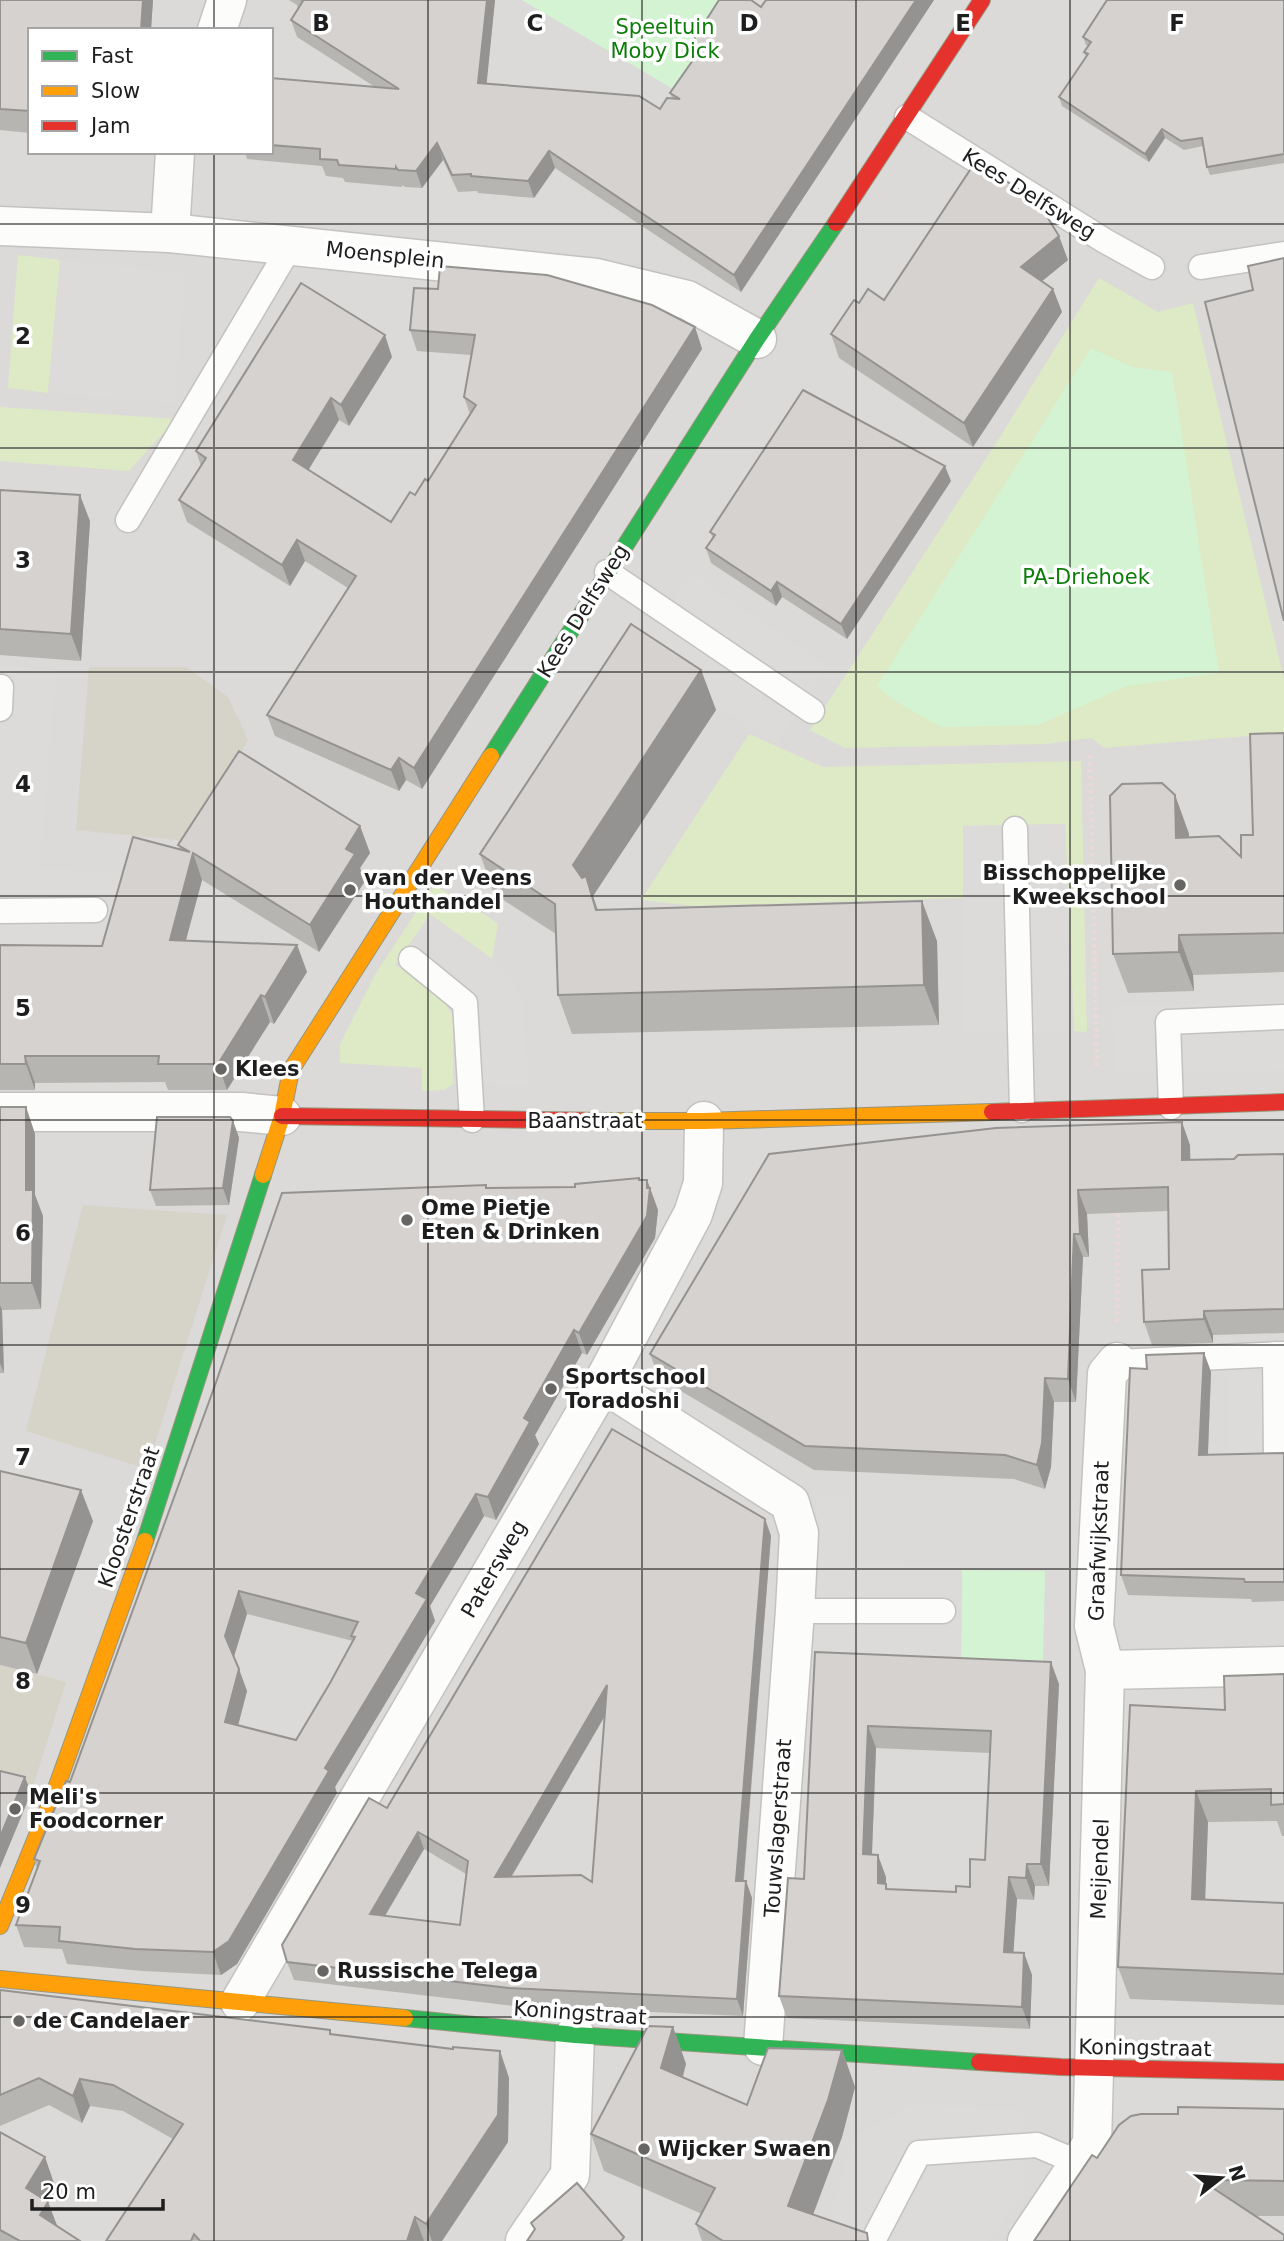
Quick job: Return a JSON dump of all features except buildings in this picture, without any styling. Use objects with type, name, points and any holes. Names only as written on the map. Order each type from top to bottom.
[{"type":"street","points":[[218,28],[227,0]]},
{"type":"street","name":"Kees Delfsweg","points":[[282,1116],[291,1070],[757,339],[907,117],[982,0]]},
{"type":"street","points":[[170,233],[175,154]]},
{"type":"street","name":"Moensplein","points":[[0,226],[170,233],[596,278],[687,300],[757,339]]},
{"type":"street","name":"Baanstraat","points":[[0,1112],[241,1112],[282,1116],[472,1121],[704,1121],[1284,1102]]},
{"type":"street","name":"Kloosterstraat","points":[[0,1926],[54,1794],[150,1524],[282,1116]]},
{"type":"street","name":"Patersweg","points":[[240,2002],[603,1383],[693,1214],[703,1183],[704,1121]]},
{"type":"street","name":"Graafwijkstraat","points":[[1105,1670],[1094,1626],[1107,1374],[1117,1362]]},
{"type":"street","name":"Touwslagerstraat","points":[[603,1383],[790,1503],[799,1533],[763,2046]]},
{"type":"street","points":[[1105,1670],[1284,1665]]},
{"type":"street","name":"Meijendel","points":[[1027,2241],[1092,2144],[1105,1670]]},
{"type":"street","name":"Koningstraat","points":[[0,1979],[575,2035],[1094,2068],[1284,2072]]},
{"type":"street","points":[[525,2241],[570,2175],[575,2035]]},
{"type":"lane","name":"Kees Delfsweg","points":[[907,117],[1093,234],[1152,267]]},
{"type":"lane","points":[[128,520],[291,245]]},
{"type":"lane","points":[[1201,267],[1284,254]]},
{"type":"lane","points":[[607,572],[812,711]]},
{"type":"lane","points":[[0,709],[1,687]]},
{"type":"lane","points":[[1015,829],[1022,1110]]},
{"type":"lane","points":[[0,911],[95,910]]},
{"type":"lane","points":[[411,959],[465,1003],[472,1121]]},
{"type":"lane","points":[[1171,1107],[1168,1022],[1284,1017]]},
{"type":"lane","points":[[1117,1362],[1279,1354],[1276,1458]]},
{"type":"lane","points":[[795,1611],[943,1611]]},
{"type":"lane","points":[[873,2241],[919,2153],[1037,2145],[1079,2163]]},
{"type":"path","points":[[1090,755],[1097,1077],[1114,1079],[1118,1107]]},
{"type":"path","points":[[1117,1362],[1118,1201]]},
{"type":"shaded area","points":[[0,0],[1284,0],[1284,2241],[0,2241]]},
{"type":"shaded area","points":[[60,260],[186,273],[174,403],[48,393]]},
{"type":"shaded area","points":[[691,573],[826,665],[776,745],[637,656]]},
{"type":"shaded area","points":[[0,666],[56,671],[40,869],[134,872],[109,965],[0,960]]},
{"type":"shaded area","points":[[89,667],[186,667],[228,697],[248,740],[195,842],[76,830]]},
{"type":"shaded area","points":[[1065,824],[1074,1031],[963,1034],[963,826]]},
{"type":"shaded area","points":[[430,914],[501,965],[522,998],[528,1085],[453,1084],[453,1015],[436,989],[395,965]]},
{"type":"shaded area","points":[[1284,1001],[1284,1070],[1115,1073],[1113,1006]]},
{"type":"shaded area","points":[[83,1205],[227,1215],[147,1469],[26,1431]]},
{"type":"shaded area","points":[[1284,1372],[1284,1465],[1230,1467],[1230,1374]]},
{"type":"shaded area","points":[[817,1494],[849,1495],[848,1562],[962,1565],[961,1661],[811,1658]]},
{"type":"shaded area","points":[[0,1665],[66,1682],[31,1793],[0,1786]]},
{"type":"shaded area","points":[[914,2104],[1024,2110],[1021,2138],[1025,2192],[988,2241],[821,2241],[855,2135]]},
{"type":"green space","name":"Speeltuin Moby Dick","points":[[522,0],[737,0],[680,93]]},
{"type":"green space","points":[[18,255],[60,260],[48,393],[8,388]]},
{"type":"green space","points":[[1099,278],[1158,312],[1193,303],[1284,679],[1284,733],[1104,748],[1092,738],[1046,744],[845,748],[810,730],[1000,437]]},
{"type":"green space","name":"PA-Driehoek","points":[[1091,348],[1132,367],[1172,372],[1219,673],[1127,686],[1038,725],[941,727],[895,701],[877,686]]},
{"type":"green space","points":[[0,407],[176,419],[129,471],[0,461]]},
{"type":"green space","points":[[749,734],[823,767],[1081,761],[1087,1032],[1074,1031],[1065,824],[963,826],[963,898],[694,906],[641,900]]},
{"type":"green space","points":[[434,885],[498,924],[492,959],[430,915],[396,965],[436,989],[453,1016],[453,1084],[444,1090],[422,1091],[422,1068],[340,1063],[340,1044],[376,973]]},
{"type":"green space","points":[[962,1570],[1045,1571],[1043,1662],[961,1661]]},
{"type":"traffic: fast","points":[[491,756],[757,339],[836,223]]},
{"type":"traffic: fast","points":[[145,1541],[263,1175]]},
{"type":"traffic: fast","points":[[405,2018],[575,2035],[979,2062]]},
{"type":"traffic: slow","points":[[263,1175],[282,1116],[291,1070],[491,756]]},
{"type":"traffic: slow","points":[[607,1121],[704,1121],[992,1112]]},
{"type":"traffic: slow","points":[[0,1926],[54,1794],[145,1541]]},
{"type":"traffic: slow","points":[[0,1979],[405,2018]]},
{"type":"traffic: jam","points":[[836,223],[982,0]]},
{"type":"traffic: jam","points":[[992,1112],[1284,1102]]},
{"type":"traffic: jam","points":[[282,1116],[607,1121]]},
{"type":"traffic: jam","points":[[979,2062],[1061,2067],[1284,2072]]},
{"type":"place","name":"Bisschoppelijke Kweekschool","points":[[1180,885]]},
{"type":"place","name":"van der Veens Houthandel","points":[[350,890]]},
{"type":"place","name":"Klees","points":[[221,1069]]},
{"type":"place","name":"Ome Pietje Eten & Drinken","points":[[407,1220]]},
{"type":"place","name":"Sportschool Toradoshi","points":[[551,1389]]},
{"type":"place","name":"Meli's Foodcorner","points":[[15,1809]]},
{"type":"place","name":"Russische Telega","points":[[323,1971]]},
{"type":"place","name":"de Candelaer","points":[[19,2021]]},
{"type":"place","name":"Wijcker Swaen","points":[[644,2149]]}]
